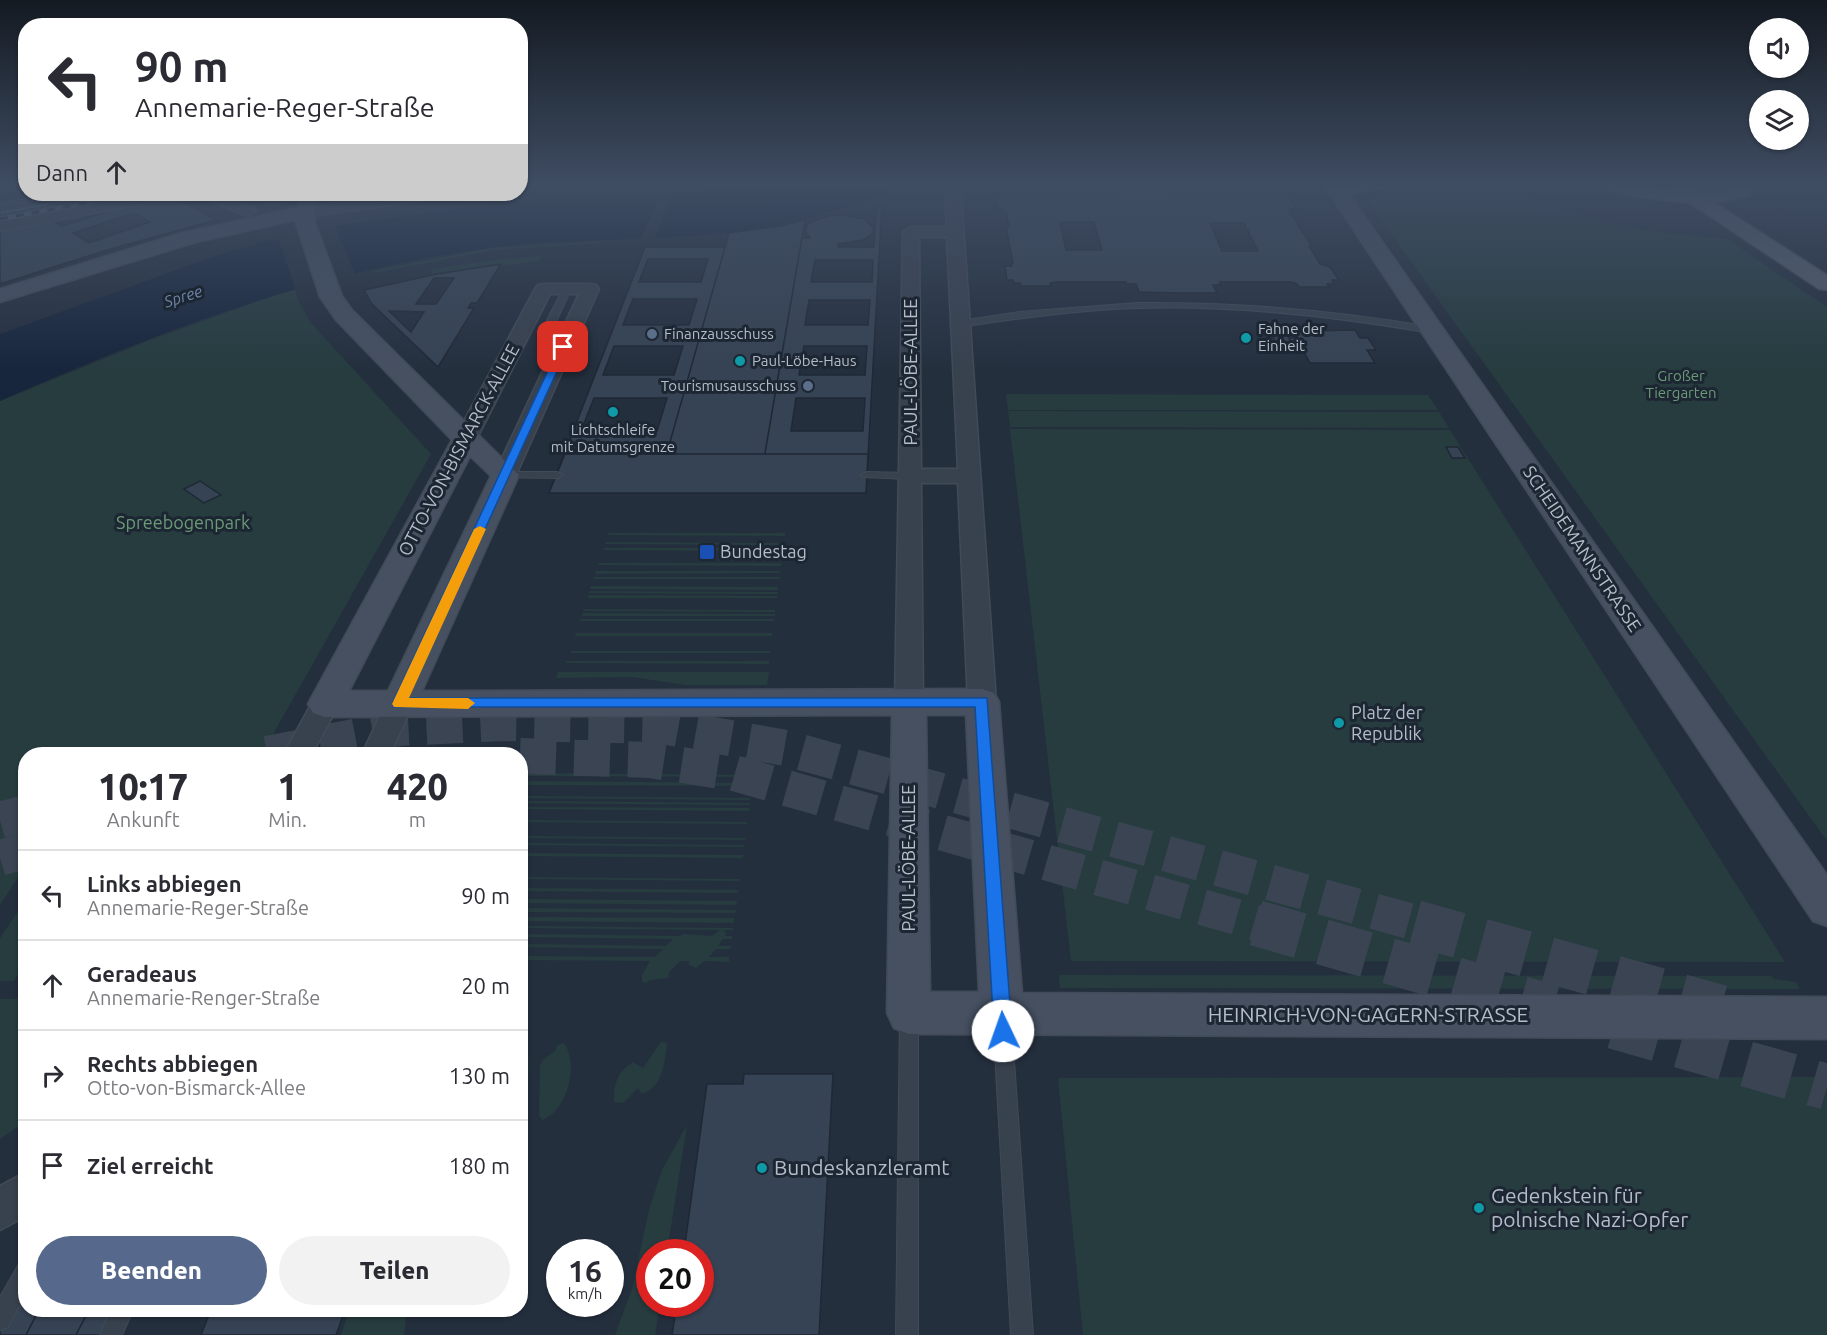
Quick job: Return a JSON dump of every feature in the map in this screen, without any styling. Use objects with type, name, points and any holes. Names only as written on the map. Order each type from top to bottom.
[{"type":"main road","points":[[1776,246],[1827,284]]},
{"type":"main road","points":[[1795,246],[1827,265]]},
{"type":"street","points":[[0,296],[160,246]]},
{"type":"street","points":[[317,246],[330,292],[344,315],[505,475]]},
{"type":"street","name":"PAUL-LÖBE-ALLEE","points":[[909,1013],[911,246]]},
{"type":"street","points":[[955,246],[1002,1013]]},
{"type":"street","name":"SCHEIDEMANNSTRASSE","points":[[1372,246],[1827,908]]},
{"type":"street","name":"OTTO-VON-BISMARCK-ALLEE","points":[[302,747],[544,289],[567,289]]},
{"type":"street","points":[[379,747],[590,289],[567,289]]},
{"type":"street","points":[[910,476],[969,476]]},
{"type":"street","points":[[325,704],[982,702]]},
{"type":"street","name":"HEINRICH-VON-GAGERN-STRASSE","points":[[909,1013],[1827,1018]]},
{"type":"street","points":[[0,1210],[18,1198]]},
{"type":"lane","points":[[549,326],[567,289]]},
{"type":"lane","points":[[960,324],[1074,308],[1218,306],[1327,312],[1431,330]]},
{"type":"lane","points":[[505,475],[557,475]]},
{"type":"lane","points":[[867,475],[910,476]]},
{"type":"lane","points":[[908,1335],[909,1013]]},
{"type":"lane","points":[[1002,1013],[1022,1335]]},
{"type":"lane","points":[[0,1319],[18,1286]]},
{"type":"lane","points":[[111,1335],[119,1317]]},
{"type":"green space","points":[[552,246],[494,250],[375,273],[372,271],[491,248]]},
{"type":"green space","name":"Großer Tiergarten","points":[[1400,246],[1738,246],[1827,307],[1827,841]]},
{"type":"green space","points":[[542,256],[539,261],[432,275],[431,269],[497,260]]},
{"type":"green space","name":"Spreebogenpark","points":[[295,288],[298,300],[311,323],[431,454],[266,747],[18,747],[18,878],[0,905],[0,401],[150,340]]},
{"type":"green space","points":[[1006,394],[1428,395],[1438,410],[1008,410]]},
{"type":"green space","points":[[1008,411],[1439,412],[1449,428],[1010,427]]},
{"type":"green space","name":"Platz der Republik","points":[[1010,429],[1450,430],[1785,962],[1071,961]]},
{"type":"green space","points":[[609,533],[785,533],[785,536],[608,535]]},
{"type":"green space","points":[[606,542],[784,543],[784,545],[605,544]]},
{"type":"green space","points":[[604,548],[783,548],[783,551],[603,550]]},
{"type":"green space","points":[[599,563],[781,563],[781,566],[598,565]]},
{"type":"green space","points":[[596,571],[780,571],[780,573],[595,574]]},
{"type":"green space","points":[[594,577],[780,577],[779,579],[594,579]]},
{"type":"green space","points":[[591,586],[778,587],[778,590],[590,589]]},
{"type":"green space","points":[[590,591],[778,592],[777,594],[589,593]]},
{"type":"green space","points":[[589,595],[777,596],[777,598],[588,598]]},
{"type":"green space","points":[[584,609],[775,610],[775,612],[583,611]]},
{"type":"green space","points":[[583,613],[775,614],[775,616],[582,616]]},
{"type":"green space","points":[[581,619],[774,619],[774,621],[580,621]]},
{"type":"green space","points":[[576,633],[772,633],[772,636],[575,636]]},
{"type":"green space","points":[[571,651],[770,651],[770,653],[570,653]]},
{"type":"green space","points":[[567,661],[769,661],[769,664],[566,663]]},
{"type":"green space","points":[[558,672],[769,672],[767,685],[685,685],[632,677],[556,678]]},
{"type":"green space","points":[[528,773],[754,775],[753,777],[528,776]]},
{"type":"green space","points":[[528,781],[753,783],[752,786],[528,785]]},
{"type":"green space","points":[[528,796],[751,798],[750,800],[528,798]]},
{"type":"green space","points":[[528,801],[750,803],[750,805],[528,803]]},
{"type":"green space","points":[[528,807],[749,808],[749,811],[528,809]]},
{"type":"green space","points":[[528,820],[747,822],[747,824],[528,822]]},
{"type":"green space","points":[[528,836],[745,838],[745,840],[528,838]]},
{"type":"green space","points":[[528,843],[744,845],[744,847],[528,845]]},
{"type":"green space","points":[[528,853],[743,855],[743,858],[528,856]]},
{"type":"green space","points":[[528,877],[740,879],[739,881],[528,879]]},
{"type":"green space","points":[[528,888],[738,890],[738,893],[528,891]]},
{"type":"green space","points":[[528,899],[737,901],[736,905],[528,903]]},
{"type":"green space","points":[[528,908],[736,910],[735,913],[528,912]]},
{"type":"green space","points":[[18,911],[18,974],[14,981],[0,981],[0,938]]},
{"type":"green space","points":[[528,917],[734,918],[734,923],[528,921]]},
{"type":"green space","points":[[528,926],[733,928],[733,930],[723,930],[726,933],[725,936],[732,936],[732,939],[723,939],[718,946],[731,946],[730,949],[716,949],[709,957],[729,957],[729,962],[704,961],[696,968],[688,964],[690,961],[680,961],[669,972],[668,978],[650,980],[646,983],[642,982],[642,975],[650,961],[528,960],[528,956],[655,957],[663,949],[528,947],[528,944],[666,946],[673,939],[528,937],[528,934],[712,936],[720,930],[528,928]]},
{"type":"green space","points":[[1059,975],[1771,976],[1775,979],[1796,982],[1800,989],[1060,988]]},
{"type":"green space","points":[[0,999],[18,999],[18,1127],[0,1139]]},
{"type":"green space","points":[[661,1042],[667,1043],[659,1080],[649,1091],[642,1094],[638,1088],[623,1103],[614,1102],[616,1083],[623,1070],[633,1062],[643,1068]]},
{"type":"green space","points":[[564,1043],[568,1050],[571,1068],[568,1088],[560,1105],[543,1120],[539,1116],[540,1066],[542,1061],[556,1050],[557,1045]]},
{"type":"green space","points":[[1827,1077],[1827,1335],[1083,1335],[1058,1078]]},
{"type":"green space","points":[[687,1125],[669,1239],[643,1239],[649,1210],[662,1170]]},
{"type":"green space","points":[[636,1270],[636,1317],[658,1317],[655,1335],[615,1335],[622,1317],[624,1317]]},
{"type":"green space","points":[[347,1317],[406,1317],[404,1335],[341,1335]]},
{"type":"water","name":"Spree","points":[[248,246],[505,246],[426,258],[363,271],[301,288],[178,328],[0,401],[0,334],[212,257]]},
{"type":"pier","points":[[281,246],[343,246],[356,277],[296,291]]},
{"type":"building","points":[[0,246],[120,246],[107,250],[0,284]]},
{"type":"building","points":[[725,246],[800,246],[759,488],[657,488]]},
{"type":"building","name":"Paul-Löbe-Haus","points":[[880,246],[866,493],[549,493],[645,247]],"holes":[[[648,259],[708,259],[701,282],[639,282]],[[815,260],[873,260],[872,282],[811,282]],[[633,299],[697,299],[689,325],[623,325]],[[809,300],[870,300],[868,325],[805,325]],[[614,346],[683,346],[674,375],[603,375]],[[804,346],[867,346],[865,375],[799,375]],[[594,398],[667,398],[657,431],[581,431]],[[796,398],[865,398],[863,431],[791,431]]]},
{"type":"building","points":[[1010,246],[1065,246],[1066,250],[1102,250],[1101,246],[1220,246],[1222,251],[1258,251],[1256,246],[1309,246],[1320,264],[1330,267],[1339,280],[1332,280],[1334,284],[1327,284],[1329,287],[1299,287],[1290,282],[1220,282],[1221,285],[1213,285],[1217,293],[1139,292],[1136,284],[1126,284],[1126,282],[1057,282],[1050,283],[1051,286],[1021,286],[1013,280],[1007,280],[1005,266],[1012,266],[1011,263],[1013,263]]},
{"type":"building","points":[[501,264],[477,303],[471,303],[468,308],[474,308],[438,367],[372,304],[364,290],[437,274]],"holes":[[[434,278],[454,278],[436,304],[416,304]],[[389,311],[424,312],[411,332]]]},
{"type":"building","points":[[1291,326],[1307,326],[1309,331],[1355,330],[1360,338],[1368,338],[1376,350],[1367,350],[1375,363],[1310,363],[1303,350],[1295,350],[1289,338],[1297,338]]},
{"type":"building","points":[[1272,335],[1287,335],[1291,342],[1276,342]]},
{"type":"building","points":[[1446,447],[1458,447],[1465,458],[1452,458]]},
{"type":"building","points":[[565,454],[868,454],[866,493],[549,493]]},
{"type":"building","points":[[200,481],[221,495],[204,503],[184,489]]},
{"type":"building","name":"Bundeskanzleramt","points":[[744,1074],[833,1074],[819,1335],[672,1335],[675,1317],[714,1317],[714,1239],[686,1239],[707,1084],[743,1084]]},
{"type":"building","points":[[18,1302],[18,1317],[35,1317],[26,1335],[0,1335],[0,1330]]},
{"type":"building","points":[[35,1317],[85,1317],[76,1335],[26,1335]]},
{"type":"building","points":[[85,1317],[113,1317],[105,1335],[76,1335]]},
{"type":"building","points":[[208,1317],[342,1317],[336,1335],[201,1335]]},
{"type":"tunnel","points":[[303,747],[400,728],[503,723],[662,726],[786,748],[1420,924]]},
{"type":"tunnel","points":[[528,756],[649,760],[734,773],[1261,924]]},
{"type":"tunnel","points":[[0,820],[18,815]]},
{"type":"tunnel","points":[[0,858],[18,852]]},
{"type":"tunnel","points":[[1256,923],[1553,1008]]},
{"type":"tunnel","points":[[1415,923],[1721,1008]]},
{"type":"tunnel","points":[[1614,1026],[1827,1087]]},
{"type":"slow traffic","points":[[468,703],[399,704],[480,529]]},
{"type":"place","name":"Finanzausschuss","points":[[652,334]]},
{"type":"place","name":"Fahne der Einheit","points":[[1246,338]]},
{"type":"place","name":"Paul-Löbe-Haus","points":[[740,361]]},
{"type":"place","name":"Tourismusausschuss","points":[[808,386]]},
{"type":"place","name":"Lichtschleife mit Datumsgrenze","points":[[613,412]]},
{"type":"place","name":"Bundestag","points":[[707,552]]},
{"type":"place","name":"Platz der Republik","points":[[1339,723]]},
{"type":"place","name":"Bundeskanzleramt","points":[[762,1168]]},
{"type":"place","name":"Gedenkstein für polnische Nazi-Opfer","points":[[1479,1208]]},
{"type":"route","points":[[563,347],[399,704],[982,702],[1003,1031]]}]
